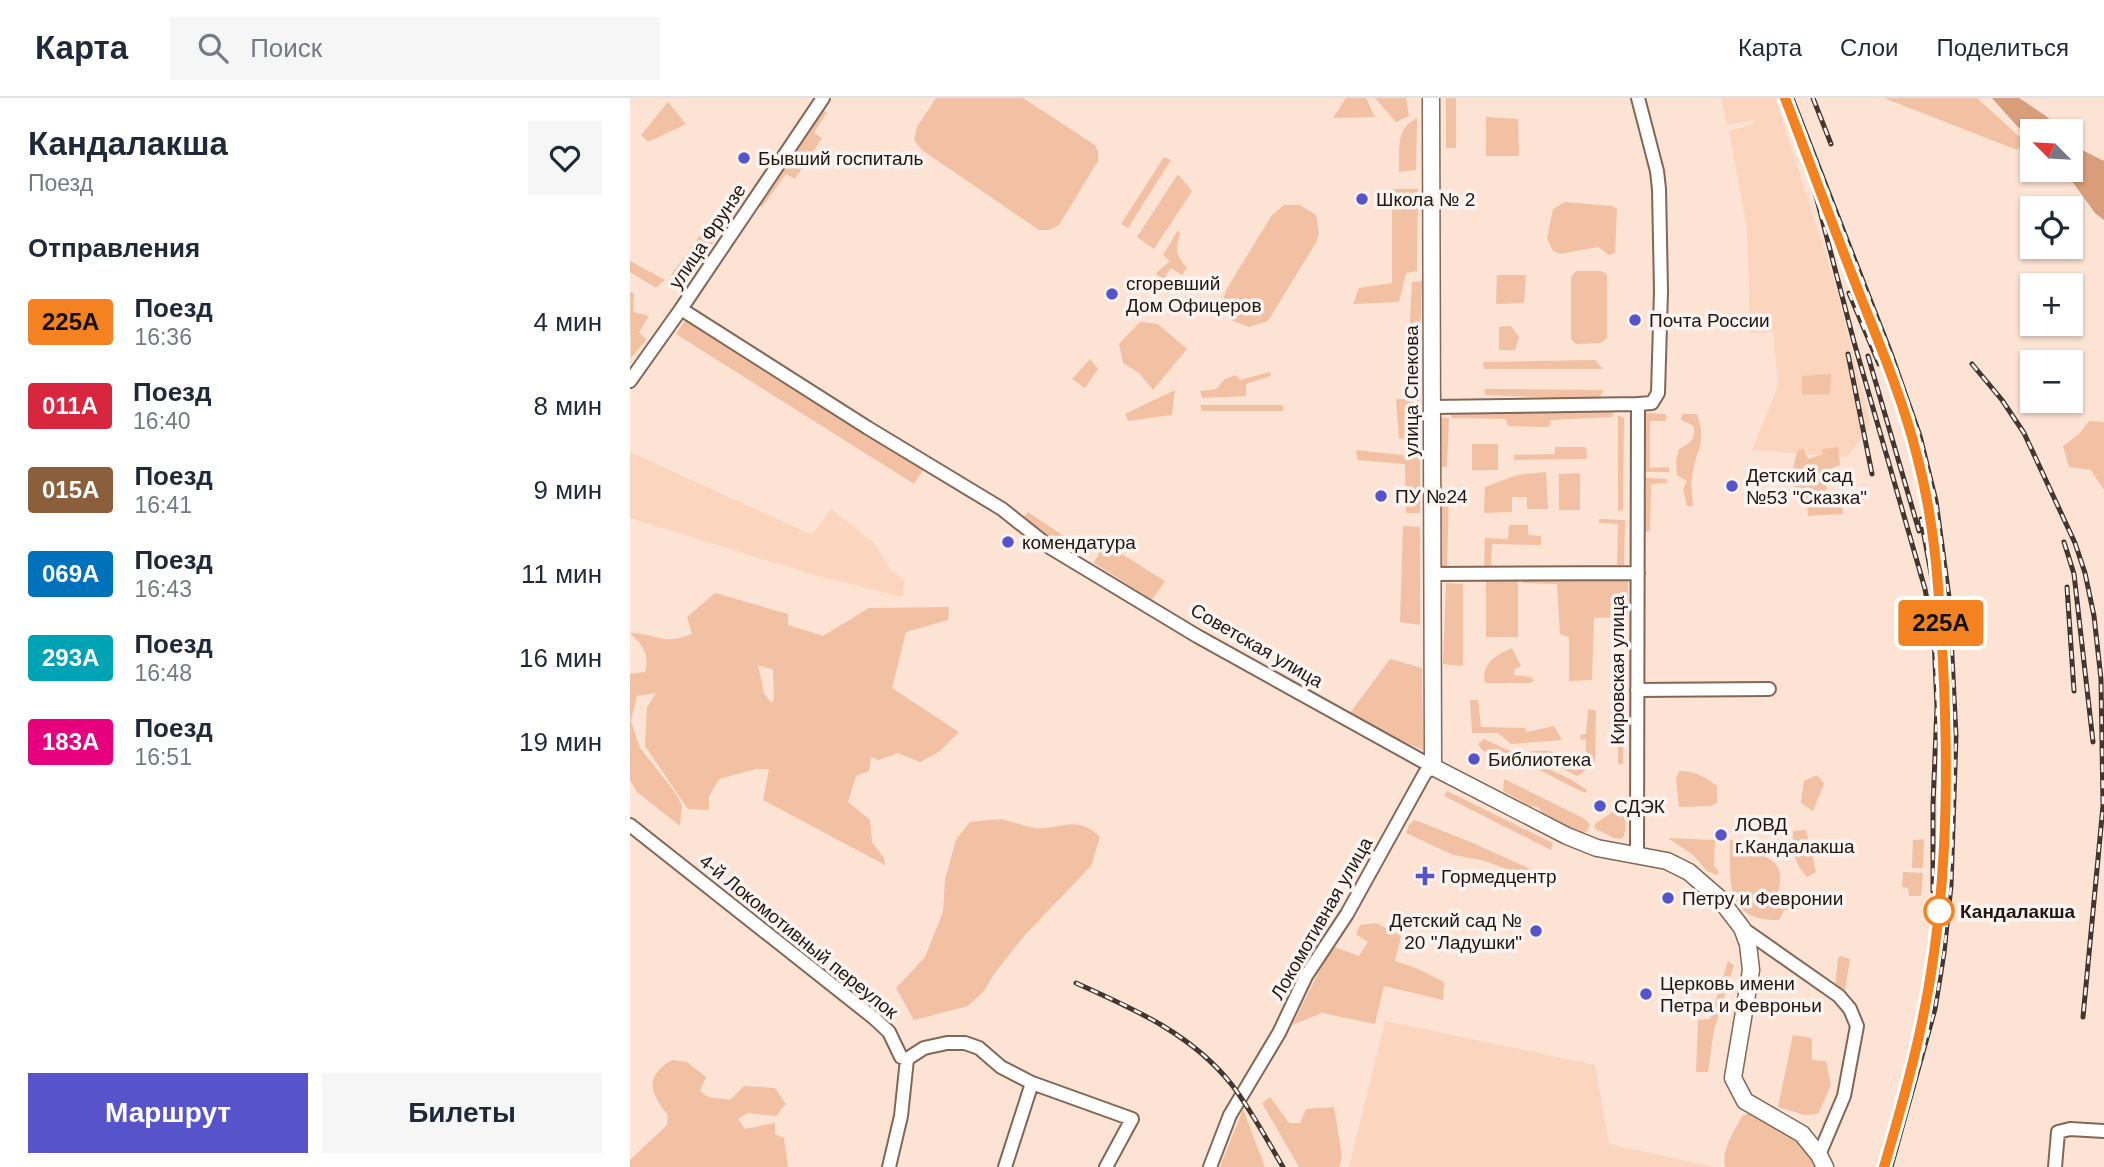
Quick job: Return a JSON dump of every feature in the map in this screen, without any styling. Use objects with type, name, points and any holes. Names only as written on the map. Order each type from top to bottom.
[{"type":"main road","name":"улица Спекова","points":[[1431,98],[1433,767]]},
{"type":"main road","name":"Советская улица","points":[[1433,767],[1567,836],[1597,848],[1637,855]]},
{"type":"main road","points":[[1637,855],[1667,861],[1689,872],[1719,898],[1742,928],[1748,944],[1751,970],[1733,1078],[1745,1101],[1802,1135],[1822,1161]]},
{"type":"street","name":"улица Фрунзе","points":[[823,98],[681,309],[876,433]]},
{"type":"street","points":[[1432,407],[1652,403],[1658,393],[1661,291],[1659,184],[1638,98]]},
{"type":"street","points":[[630,381],[681,309]]},
{"type":"street","name":"Кировская улица","points":[[1637,855],[1638,404]]},
{"type":"street","name":"Советская улица","points":[[876,433],[1002,509],[1052,548],[1198,636],[1433,767]]},
{"type":"street","points":[[1432,574],[1638,573]]},
{"type":"street","points":[[1637,690],[1769,689]]},
{"type":"street","name":"Локомотивная улица","points":[[1210,1167],[1230,1115],[1279,1033],[1306,976],[1359,893],[1425,773],[1433,767]]},
{"type":"street","name":"4-й Локомотивный переулок","points":[[630,825],[874,1018],[889,1032],[901,1057],[907,1059]]},
{"type":"street","points":[[1742,928],[1839,996],[1850,1009],[1857,1026],[1844,1096],[1822,1161]]},
{"type":"street","points":[[889,1167],[901,1116],[907,1059],[924,1048],[947,1043],[965,1043],[979,1048],[1001,1067],[1032,1083],[1132,1119],[1106,1167]]},
{"type":"street","points":[[1005,1167],[1032,1083]]},
{"type":"street","points":[[2055,1167],[2058,1132],[2070,1129],[2104,1131]]},
{"type":"shaded area","points":[[936,98],[1023,98],[1095,145],[1098,161],[1059,225],[1049,230],[1039,230],[922,150],[914,140],[917,127]]},
{"type":"shaded area","points":[[1346,98],[1366,98],[1375,117],[1333,118]]},
{"type":"shaded area","points":[[1375,98],[1406,98],[1409,116],[1396,122]]},
{"type":"shaded area","points":[[1446,98],[1456,98],[1456,148],[1446,148]]},
{"type":"shaded area","points":[[1721,98],[1775,98],[1834,280],[1871,426],[1847,457],[1752,450],[1778,386],[1773,332],[1750,333],[1747,228],[1729,131],[1754,124],[1754,120],[1727,125]]},
{"type":"shaded area","points":[[1884,98],[1977,98],[2020,137],[2017,150]]},
{"type":"shaded area","points":[[1992,98],[2019,98],[2049,119],[2020,119],[2020,128]]},
{"type":"shaded area","points":[[668,102],[686,124],[648,142],[641,135]]},
{"type":"shaded area","points":[[821,110],[827,112],[814,133],[822,138],[795,179],[786,174],[762,207],[757,204]]},
{"type":"shaded area","points":[[1486,117],[1518,119],[1519,156],[1486,156]]},
{"type":"shaded area","points":[[1417,118],[1416,170],[1399,172],[1402,134]]},
{"type":"shaded area","points":[[2083,150],[2104,161],[2104,220],[2073,182],[2083,182]]},
{"type":"shaded area","points":[[1164,157],[1171,160],[1128,228],[1121,224]]},
{"type":"shaded area","points":[[1178,174],[1192,191],[1154,249],[1137,237]]},
{"type":"shaded area","points":[[1392,189],[1418,189],[1417,271],[1406,273],[1399,302],[1353,304],[1359,288],[1392,283]]},
{"type":"shaded area","points":[[1565,202],[1613,206],[1617,209],[1615,253],[1609,255],[1598,247],[1560,254],[1553,251],[1547,238],[1553,209]]},
{"type":"shaded area","points":[[1284,205],[1300,205],[1316,215],[1319,233],[1317,241],[1268,321],[1249,327],[1231,320],[1223,301],[1226,290],[1272,215]]},
{"type":"shaded area","points":[[713,218],[727,223],[683,283],[671,275]]},
{"type":"shaded area","points":[[1178,230],[1178,252],[1187,268],[1182,275],[1171,268],[1166,275],[1176,289],[1165,291],[1156,273],[1170,261],[1163,255]]},
{"type":"shaded area","points":[[630,261],[665,280],[656,288],[630,272]]},
{"type":"shaded area","points":[[1576,271],[1601,271],[1607,275],[1607,338],[1601,343],[1576,344],[1571,339],[1571,277]]},
{"type":"shaded area","points":[[1497,275],[1526,275],[1524,303],[1496,304]]},
{"type":"shaded area","points":[[1422,281],[1420,340],[1409,340],[1412,282]]},
{"type":"shaded area","points":[[630,292],[634,294],[633,312],[649,316],[639,332],[646,340],[631,358]]},
{"type":"shaded area","points":[[686,319],[924,469],[914,484],[676,334]]},
{"type":"shaded area","points":[[1140,322],[1158,324],[1187,349],[1153,390],[1139,373],[1123,363],[1119,344]]},
{"type":"shaded area","points":[[1511,326],[1519,337],[1515,350],[1499,350],[1499,327]]},
{"type":"shaded area","points":[[1090,359],[1098,369],[1085,388],[1072,379]]},
{"type":"shaded area","points":[[1595,360],[1603,369],[1484,369],[1483,362]]},
{"type":"shaded area","points":[[1270,372],[1271,376],[1246,384],[1246,396],[1202,398],[1200,391],[1216,389],[1225,379],[1236,375],[1240,380]]},
{"type":"shaded area","points":[[1831,374],[1830,394],[1802,395],[1802,376]]},
{"type":"shaded area","points":[[1484,389],[1603,390],[1600,397],[1586,399],[1485,395]]},
{"type":"shaded area","points":[[1175,390],[1172,415],[1128,421],[1125,414]]},
{"type":"shaded area","points":[[1396,399],[1419,400],[1419,406],[1407,406],[1406,427],[1417,427],[1418,441],[1399,438]]},
{"type":"shaded area","points":[[1200,405],[1283,405],[1284,411],[1202,411]]},
{"type":"shaded area","points":[[1451,411],[1613,412],[1612,417],[1551,420],[1549,427],[1508,426],[1506,419],[1451,418]]},
{"type":"shaded area","points":[[1644,413],[1666,414],[1666,421],[1650,421],[1650,468],[1669,467],[1669,472],[1644,472]]},
{"type":"shaded area","points":[[1682,414],[1697,414],[1700,424],[1700,447],[1691,481],[1693,506],[1687,506],[1683,489],[1687,481],[1677,475],[1679,449],[1687,445],[1694,435],[1694,426],[1681,420]]},
{"type":"shaded area","points":[[1618,415],[1624,418],[1623,509],[1618,511]]},
{"type":"shaded area","points":[[1438,417],[1449,418],[1447,467],[1438,467]]},
{"type":"shaded area","points":[[2089,421],[2104,422],[2104,490],[2091,470],[2069,467],[2063,446],[2079,434]]},
{"type":"shaded area","points":[[1472,444],[1498,444],[1498,470],[1472,470]]},
{"type":"shaded area","points":[[1555,447],[1586,447],[1587,459],[1514,460],[1514,455],[1555,454]]},
{"type":"shaded area","points":[[1838,447],[1840,465],[1825,471],[1827,493],[1842,497],[1843,514],[1808,516],[1806,494],[1795,489],[1792,474],[1797,452],[1803,448],[1808,459],[1823,454],[1822,449]]},
{"type":"shaded area","points":[[1356,450],[1420,457],[1420,513],[1406,513],[1405,464],[1358,460]]},
{"type":"shaded area","points":[[630,452],[812,535],[831,509],[873,542],[890,569],[905,582],[902,597],[811,574],[630,518]]},
{"type":"shaded area","points":[[1546,472],[1548,509],[1527,509],[1527,497],[1512,497],[1512,512],[1484,513],[1485,487],[1517,475]]},
{"type":"shaded area","points":[[1580,473],[1580,510],[1559,510],[1559,474]]},
{"type":"shaded area","points":[[1646,478],[1667,479],[1667,483],[1651,484],[1650,531],[1645,532]]},
{"type":"shaded area","points":[[1441,490],[1449,490],[1447,568],[1440,571]]},
{"type":"shaded area","points":[[1028,512],[1083,549],[1076,555],[1021,520]]},
{"type":"shaded area","points":[[1599,519],[1625,520],[1624,565],[1617,565],[1618,524],[1599,523]]},
{"type":"shaded area","points":[[1509,525],[1528,525],[1528,535],[1541,536],[1541,545],[1492,544],[1491,568],[1484,567],[1485,538],[1508,539]]},
{"type":"shaded area","points":[[1403,526],[1420,527],[1420,625],[1400,622]]},
{"type":"shaded area","points":[[1104,543],[1165,581],[1152,600],[1094,563]]},
{"type":"shaded area","points":[[1521,577],[1628,581],[1628,617],[1594,618],[1592,680],[1569,681],[1569,637],[1560,634],[1557,584],[1523,583]]},
{"type":"shaded area","points":[[1486,579],[1518,579],[1518,637],[1486,637]]},
{"type":"shaded area","points":[[1446,583],[1463,584],[1463,666],[1443,664]]},
{"type":"shaded area","points":[[715,593],[788,614],[788,625],[823,636],[869,608],[949,607],[948,620],[906,632],[892,688],[959,732],[939,752],[920,762],[898,753],[879,760],[871,757],[869,771],[856,776],[848,802],[870,820],[872,842],[884,858],[885,865],[763,800],[769,769],[756,769],[719,779],[709,797],[709,810],[688,809],[645,746],[647,707],[656,693],[637,696],[631,721],[640,748],[682,805],[680,826],[637,792],[630,780],[630,674],[645,672],[647,660],[642,646],[630,633],[667,639],[682,637],[692,634],[687,617]],"holes":[[[758,665],[773,670],[774,701],[771,703],[764,693]]]},
{"type":"shaded area","points":[[1512,648],[1521,666],[1515,669],[1514,675],[1531,677],[1534,681],[1485,683],[1487,665]]},
{"type":"shaded area","points":[[1390,659],[1422,668],[1423,750],[1385,734],[1350,713]]},
{"type":"shaded area","points":[[1470,700],[1478,700],[1481,727],[1525,728],[1527,732],[1554,726],[1562,740],[1511,744],[1498,733],[1472,733]]},
{"type":"shaded area","points":[[1618,707],[1624,707],[1623,764],[1618,764]]},
{"type":"shaded area","points":[[1588,709],[1596,711],[1595,762],[1582,773],[1577,776],[1529,752],[1553,752],[1565,756],[1574,764],[1581,763],[1586,759],[1586,739],[1581,740],[1580,735],[1586,734]]},
{"type":"shaded area","points":[[1484,739],[1572,780],[1587,790],[1585,793],[1515,759],[1487,753],[1478,744]]},
{"type":"shaded area","points":[[1679,771],[1700,775],[1717,786],[1717,803],[1711,806],[1679,807],[1676,779]]},
{"type":"shaded area","points":[[1817,775],[1824,784],[1813,811],[1801,803],[1804,781]]},
{"type":"shaded area","points":[[1504,779],[1583,818],[1590,824],[1588,830],[1581,835],[1543,814],[1538,807],[1530,806],[1503,791]]},
{"type":"shaded area","points":[[1447,791],[1553,843],[1551,850],[1444,796]]},
{"type":"shaded area","points":[[1621,809],[1625,819],[1622,839],[1594,828],[1596,823]]},
{"type":"shaded area","points":[[1001,819],[1035,828],[1075,824],[1091,830],[1100,837],[1091,866],[1024,936],[984,991],[968,1006],[914,1020],[896,988],[925,957],[943,912],[945,879],[956,840],[970,822]]},
{"type":"shaded area","points":[[1415,820],[1544,875],[1537,880],[1482,860],[1453,855],[1406,833]]},
{"type":"shaded area","points":[[1806,830],[1816,872],[1807,877],[1797,862],[1793,838],[1793,831]]},
{"type":"shaded area","points":[[1668,838],[1715,840],[1714,866],[1719,872],[1717,875],[1707,871],[1693,855]]},
{"type":"shaded area","points":[[1924,839],[1923,868],[1912,868],[1913,840]]},
{"type":"shaded area","points":[[1730,840],[1750,840],[1751,853],[1766,857],[1776,865],[1780,876],[1778,892],[1783,896],[1793,891],[1802,904],[1796,911],[1784,910],[1779,920],[1761,919],[1748,914],[1739,906],[1731,884]]},
{"type":"shaded area","points":[[1903,872],[1923,873],[1921,896],[1909,896],[1908,888],[1902,887]]},
{"type":"shaded area","points":[[1376,923],[1401,936],[1395,961],[1444,982],[1443,1000],[1384,986],[1375,1024],[1322,1013],[1292,1025],[1332,946],[1359,956],[1368,942],[1356,934],[1360,925]]},
{"type":"shaded area","points":[[1841,956],[1850,959],[1845,990],[1835,986],[1838,958]]},
{"type":"shaded area","points":[[1728,961],[1734,965],[1714,1030],[1708,1072],[1696,1072],[1698,1020],[1710,1019]]},
{"type":"shaded area","points":[[1385,1021],[1595,1065],[1609,1144],[1715,1167],[1349,1167]]},
{"type":"shaded area","points":[[1793,1035],[1812,1038],[1812,1060],[1826,1061],[1831,1085],[1818,1114],[1804,1115],[1778,1107]]},
{"type":"shaded area","points":[[672,1060],[687,1062],[706,1077],[700,1091],[708,1097],[730,1100],[744,1086],[775,1088],[786,1104],[776,1116],[748,1113],[738,1119],[745,1129],[775,1123],[775,1134],[784,1138],[788,1167],[630,1167],[630,1160],[667,1125],[668,1115],[657,1099],[653,1085],[657,1072]]},
{"type":"shaded area","points":[[1270,1097],[1289,1123],[1300,1123],[1306,1109],[1334,1107],[1342,1157],[1339,1167],[1299,1167],[1262,1103]]},
{"type":"shaded area","points":[[1243,1109],[1265,1167],[1220,1167]]},
{"type":"shaded area","points":[[1751,1113],[1799,1141],[1818,1167],[1725,1167],[1725,1154],[1732,1134],[1743,1115]]},
{"type":"railway","points":[[1792,98],[1892,356],[1920,436],[1936,501],[1949,597],[1956,736],[1951,886],[1935,1009],[1891,1167]]},
{"type":"railway","points":[[1813,98],[1831,144]]},
{"type":"railway","points":[[1808,165],[1854,342],[1925,589],[1934,638],[1937,707],[1933,891]]},
{"type":"railway","points":[[1849,293],[1879,364]]},
{"type":"railway","points":[[1848,354],[1872,474]]},
{"type":"railway","points":[[1868,356],[1919,531]]},
{"type":"railway","points":[[1972,364],[2002,400],[2024,433],[2075,543],[2085,573],[2094,616],[2101,679],[2103,806],[2083,1017]]},
{"type":"railway","points":[[1921,519],[1933,584]]},
{"type":"railway","points":[[2064,542],[2074,574],[2093,742]]},
{"type":"railway","points":[[2067,587],[2074,691]]},
{"type":"railway","points":[[1076,983],[1140,1013],[1199,1051],[1232,1085],[1283,1167]]},
{"type":"train","name":"225А","points":[[1785,98],[1897,387],[1931,513],[1939,570],[1947,738],[1945,852],[1925,1009],[1914,1060],[1884,1167]]},
{"type":"place","name":"Бывший госпиталь","points":[[744,158]]},
{"type":"place","name":"Школа № 2","points":[[1362,199]]},
{"type":"place","name":"сгоревший Дом Офицеров","points":[[1112,294]]},
{"type":"place","name":"Почта России","points":[[1635,320]]},
{"type":"place","name":"Детский сад №53 \"Сказка\"","points":[[1732,486]]},
{"type":"place","name":"ПУ №24","points":[[1381,496]]},
{"type":"place","name":"комендатура","points":[[1008,542]]},
{"type":"place","name":"Библиотека","points":[[1474,759]]},
{"type":"place","name":"СДЭК","points":[[1600,806]]},
{"type":"place","name":"ЛОВД г.Кандалакша","points":[[1721,835]]},
{"type":"place","name":"Гормедцентр","points":[[1425,876]]},
{"type":"place","name":"Петру и Февронии","points":[[1668,898]]},
{"type":"place","name":"Кандалакша","points":[[1939,911]]},
{"type":"place","name":"Детский сад № 20 \"Ладушки\"","points":[[1536,931]]},
{"type":"place","name":"Церковь имени Петра и Февроньи","points":[[1646,994]]}]
